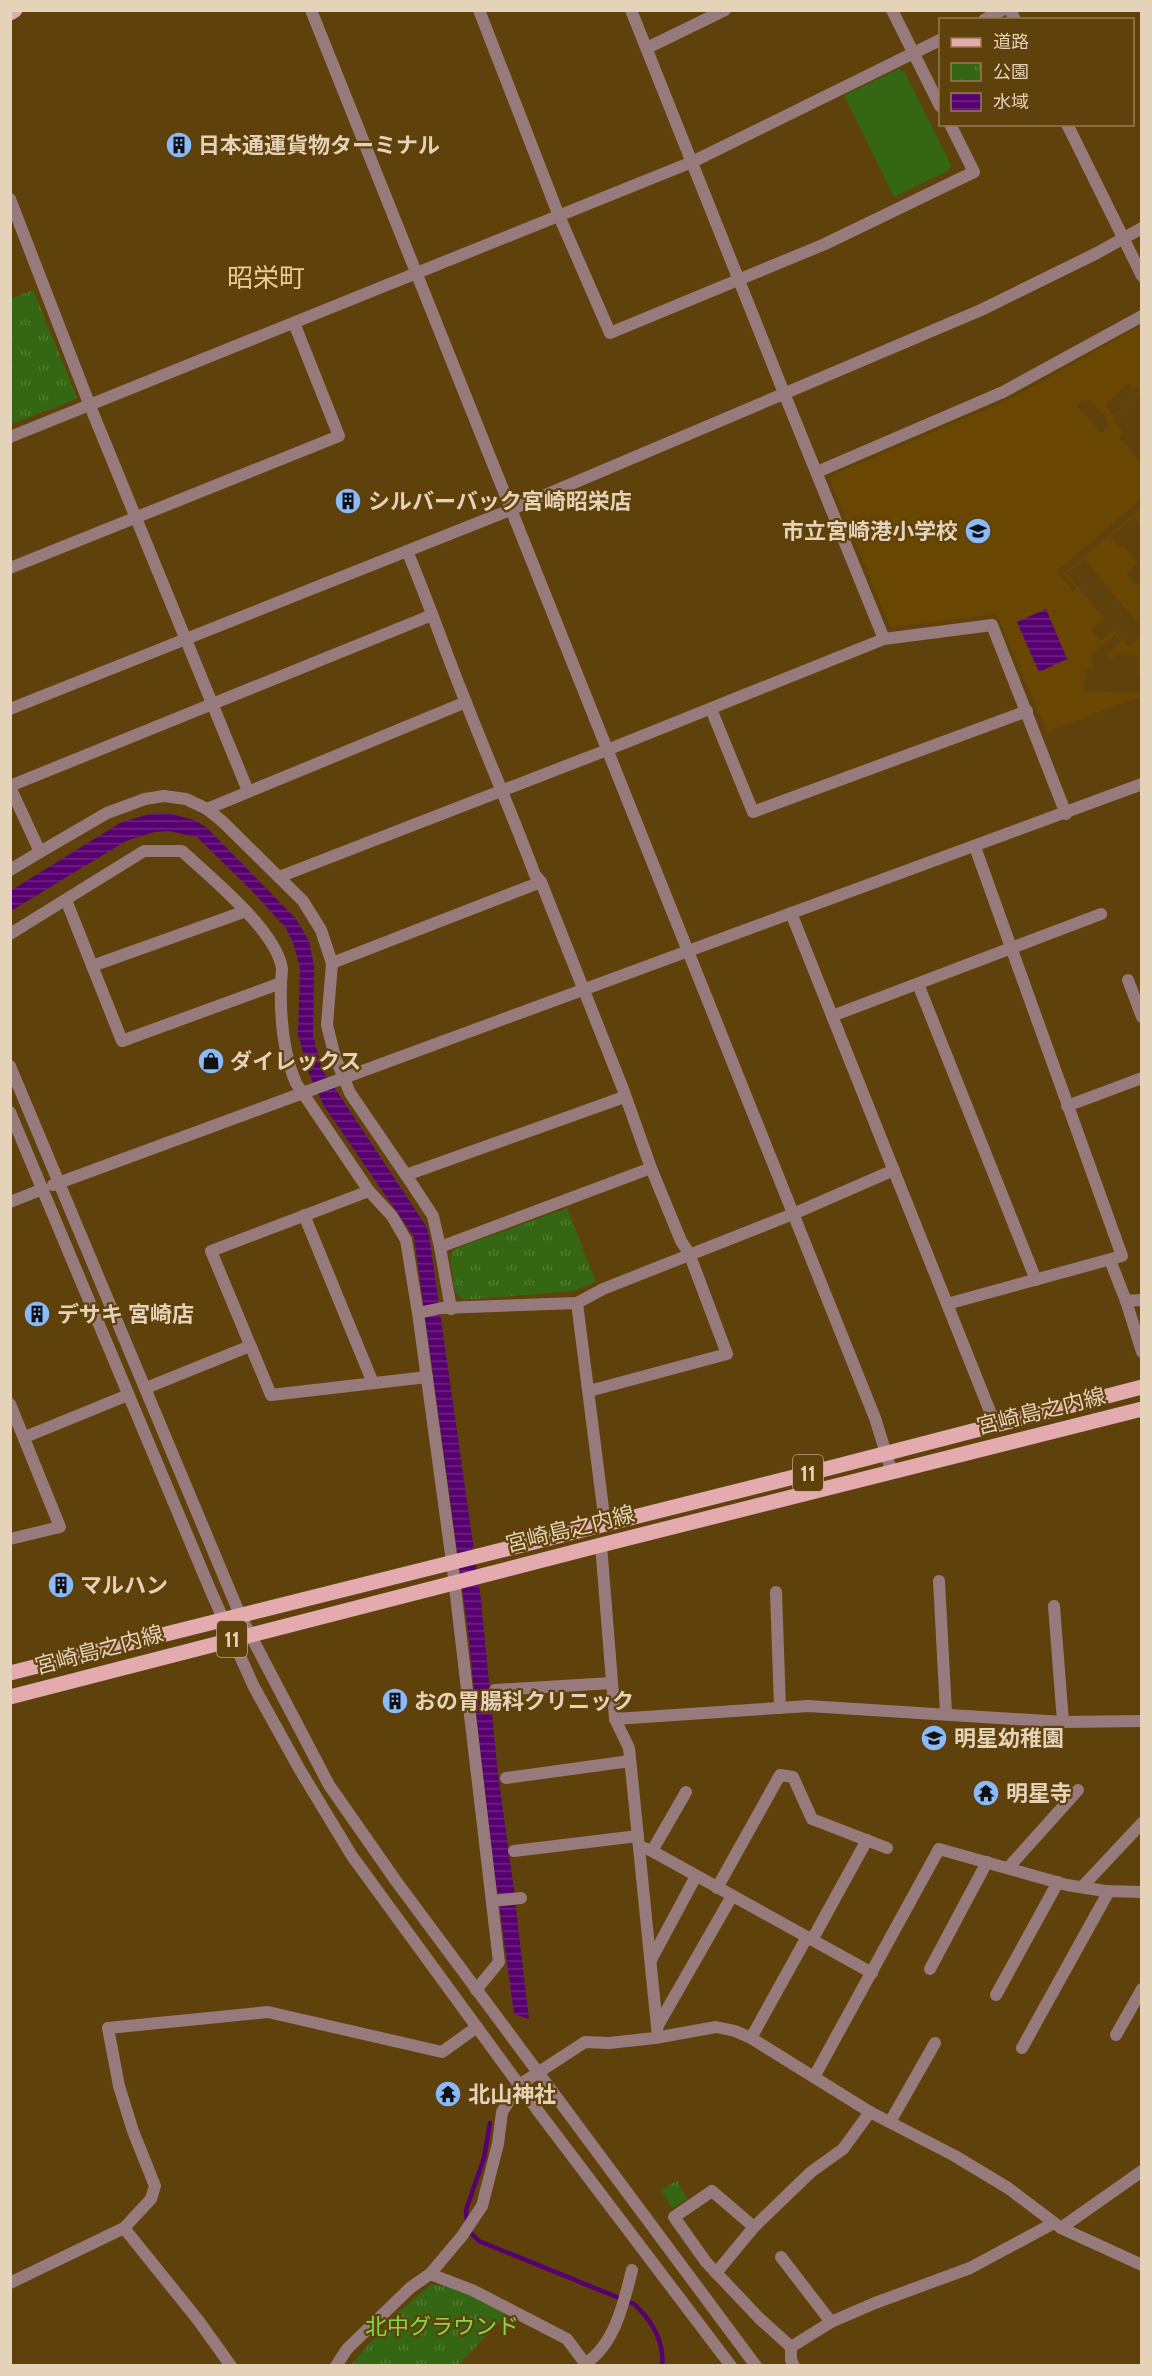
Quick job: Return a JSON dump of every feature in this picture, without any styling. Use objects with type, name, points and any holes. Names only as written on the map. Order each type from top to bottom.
[{"type":"main road","points":[[10,13],[15,10]]},
{"type":"main road","name":"宮崎島之内線","points":[[10,1673],[1142,1387]]},
{"type":"main road","name":"宮崎島之内線","points":[[10,1697],[457,1581],[1142,1409]]},
{"type":"street","points":[[311,10],[875,1418],[892,1473]]},
{"type":"street","points":[[479,10],[559,216],[610,333],[825,244],[974,172],[951,126]]},
{"type":"street","points":[[632,10],[884,639]]},
{"type":"street","points":[[647,48],[725,10]]},
{"type":"street","points":[[892,10],[939,104]]},
{"type":"street","points":[[988,18],[1002,10]]},
{"type":"street","points":[[10,437],[692,162],[939,40]]},
{"type":"street","points":[[1068,126],[1142,276]]},
{"type":"street","points":[[10,199],[90,406],[248,791]]},
{"type":"street","points":[[10,709],[510,510],[981,310],[1142,228]]},
{"type":"street","points":[[816,472],[1003,392],[1142,315]]},
{"type":"street","points":[[10,568],[339,436],[294,323]]},
{"type":"street","points":[[407,551],[503,789],[535,875],[541,882],[651,1168],[681,1241],[689,1253],[727,1354],[589,1391]]},
{"type":"street","points":[[40,852],[10,787],[432,615]]},
{"type":"street","points":[[279,877],[607,750],[884,639],[992,625],[1066,813]]},
{"type":"street","points":[[207,809],[466,702]]},
{"type":"street","points":[[711,709],[753,812],[1027,711]]},
{"type":"street","points":[[10,1202],[1142,784]]},
{"type":"street","points":[[10,870],[107,813],[145,799],[164,796],[186,799],[207,809],[279,877],[303,902],[321,930],[332,963],[327,1025],[339,1079],[433,1216],[440,1247],[447,1309]]},
{"type":"street","points":[[947,1304],[1122,1256],[975,847]]},
{"type":"street","points":[[10,934],[144,851],[182,851],[246,911],[275,947],[282,970],[280,983],[283,1031],[288,1065],[369,1191],[392,1216],[406,1240],[455,1562],[499,1962],[476,1990]]},
{"type":"street","points":[[332,963],[541,882]]},
{"type":"street","points":[[66,900],[122,1041],[280,983]]},
{"type":"street","points":[[92,966],[246,911]]},
{"type":"street","points":[[791,914],[995,1424]]},
{"type":"street","points":[[832,1016],[1001,954],[1011,948],[1101,914]]},
{"type":"street","points":[[1128,980],[1142,1017]]},
{"type":"street","points":[[918,984],[1036,1280]]},
{"type":"street","points":[[10,1066],[240,1615],[329,1785],[476,1990],[756,2366]]},
{"type":"street","points":[[1067,1106],[1142,1078]]},
{"type":"street","points":[[406,1175],[624,1097]]},
{"type":"street","points":[[10,1112],[223,1619],[254,1687],[300,1770],[352,1856],[519,2085],[731,2366]]},
{"type":"street","points":[[440,1247],[651,1168]]},
{"type":"street","points":[[418,1312],[577,1303],[603,1289],[689,1253],[793,1214],[894,1170]]},
{"type":"street","points":[[369,1191],[210,1251],[271,1395],[427,1377]]},
{"type":"street","points":[[304,1215],[373,1383]]},
{"type":"street","points":[[1110,1260],[1142,1352]]},
{"type":"street","points":[[1126,1301],[1142,1300]]},
{"type":"street","points":[[577,1303],[604,1524]]},
{"type":"street","points":[[146,1388],[250,1346]]},
{"type":"street","points":[[25,1437],[128,1395]]},
{"type":"street","points":[[10,1404],[60,1527],[10,1539]]},
{"type":"street","points":[[601,1545],[615,1719],[629,1748],[658,2032]]},
{"type":"street","points":[[939,1581],[946,1713]]},
{"type":"street","points":[[776,1592],[780,1707]]},
{"type":"street","points":[[1054,1606],[1063,1722]]},
{"type":"street","points":[[495,1690],[612,1683]]},
{"type":"street","points":[[615,1719],[808,1706],[1063,1722],[1142,1721]]},
{"type":"street","points":[[506,1778],[630,1761]]},
{"type":"street","points":[[717,1887],[780,1775],[793,1777],[812,1819],[887,1848]]},
{"type":"street","points":[[1008,1868],[1078,1790]]},
{"type":"street","points":[[652,1851],[686,1792]]},
{"type":"street","points":[[1082,1887],[1142,1823]]},
{"type":"street","points":[[751,2038],[867,1840]]},
{"type":"street","points":[[514,1851],[638,1841],[696,1876],[872,1973]]},
{"type":"street","points":[[814,2077],[939,1849],[1058,1882],[1109,1891],[1142,1892]]},
{"type":"street","points":[[930,1969],[987,1862]]},
{"type":"street","points":[[651,1961],[696,1876]]},
{"type":"street","points":[[996,1995],[1058,1882]]},
{"type":"street","points":[[1022,2048],[1109,1891]]},
{"type":"street","points":[[658,2032],[732,1896]]},
{"type":"street","points":[[492,1901],[521,1898]]},
{"type":"street","points":[[1116,2035],[1142,1989]]},
{"type":"street","points":[[10,2283],[124,2228],[151,2199],[155,2186],[129,2120],[119,2086],[108,2028],[268,2012],[442,2052],[477,2027]]},
{"type":"street","points":[[336,2366],[347,2349],[410,2288],[430,2274],[462,2236],[482,2206],[498,2144],[502,2112],[519,2085],[585,2042],[609,2043],[658,2032],[716,2027],[735,2031],[751,2038],[870,2112],[955,2156],[1008,2188],[1057,2225],[1142,2265]]},
{"type":"street","points":[[890,2122],[935,2043]]},
{"type":"street","points":[[716,2273],[754,2227],[811,2172],[843,2149],[870,2112]]},
{"type":"street","points":[[790,2347],[831,2322],[970,2268],[1057,2225],[1142,2171]]},
{"type":"street","points":[[754,2227],[712,2191],[674,2217],[716,2273],[790,2347],[790,2360],[794,2366]]},
{"type":"street","points":[[124,2228],[231,2366]]},
{"type":"street","points":[[781,2257],[831,2322]]},
{"type":"street","points":[[430,2274],[472,2290],[567,2339],[586,2364],[595,2357],[607,2339],[623,2308],[632,2270]]},
{"type":"shaded area","name":"市立宮崎港小学校","points":[[1141,325],[1141,393],[1113,419],[1124,432],[1119,437],[1141,462],[1141,500],[1057,571],[1073,591],[1076,588],[1063,574],[1141,508],[1141,525],[1134,517],[1111,536],[1121,548],[1124,546],[1138,563],[1126,573],[1136,585],[1141,581],[1141,615],[1137,619],[1141,627],[1084,559],[1067,574],[1104,618],[1091,629],[1100,641],[1114,630],[1128,647],[1141,636],[1141,674],[1138,674],[1138,655],[1106,657],[1121,642],[1115,635],[1092,654],[1093,669],[1085,669],[1084,691],[1141,692],[1141,696],[1047,732],[996,614],[890,627],[831,483],[833,475],[1012,398]],"holes":[[[1128,384],[1132,389],[1136,386],[1140,390],[1136,393],[1138,395],[1114,416],[1105,405]],[[1088,399],[1108,420],[1106,422],[1110,426],[1102,433],[1077,406],[1082,400],[1084,402]]]},
{"type":"green space","points":[[899,69],[905,72],[951,165],[948,171],[894,197],[844,95]]},
{"type":"green space","points":[[33,290],[77,397],[72,401],[11,424],[11,299]]},
{"type":"green space","points":[[567,1208],[596,1282],[574,1291],[464,1300],[455,1293],[450,1256],[454,1249]]},
{"type":"green space","points":[[677,2181],[687,2199],[672,2208],[661,2190]]},
{"type":"green space","name":"北中グラウンド","points":[[431,2284],[457,2289],[508,2314],[458,2365],[350,2366],[390,2320]]},
{"type":"water","points":[[1046,609],[1067,659],[1039,672],[1017,622]]},
{"type":"water","points":[[168,813],[194,820],[207,828],[296,919],[309,941],[314,967],[313,1036],[322,1069],[426,1226],[429,1235],[481,1600],[498,1775],[515,1897],[498,1899],[487,1819],[468,1631],[414,1237],[324,1106],[309,1074],[298,1034],[300,967],[286,928],[197,837],[169,831],[154,832],[126,841],[11,911],[10,891],[122,822],[150,814]]},
{"type":"water","points":[[515,1901],[529,2019],[514,2014],[499,1903]]},
{"type":"waterway","points":[[467,2223],[466,2210],[484,2158],[490,2123]]},
{"type":"waterway","points":[[469,2231],[479,2241],[634,2304],[656,2332],[661,2348],[662,2366]]},
{"type":"place","name":"日本通運貨物ターミナル","points":[[179,145]]},
{"type":"place","name":"シルバーバック宮崎昭栄店","points":[[348,501]]},
{"type":"place","name":"市立宮崎港小学校","points":[[978,531]]},
{"type":"place","name":"ダイレックス","points":[[211,1061]]},
{"type":"place","name":"デサキ 宮崎店","points":[[37,1314]]},
{"type":"place","name":"マルハン","points":[[61,1585]]},
{"type":"place","name":"おの胃腸科クリニック","points":[[395,1701]]},
{"type":"place","name":"明星幼稚園","points":[[934,1738]]},
{"type":"place","name":"明星寺","points":[[986,1793]]},
{"type":"place","name":"北山神社","points":[[448,2094]]},
{"type":"district","name":"昭栄町","points":[[266,278]]}]
